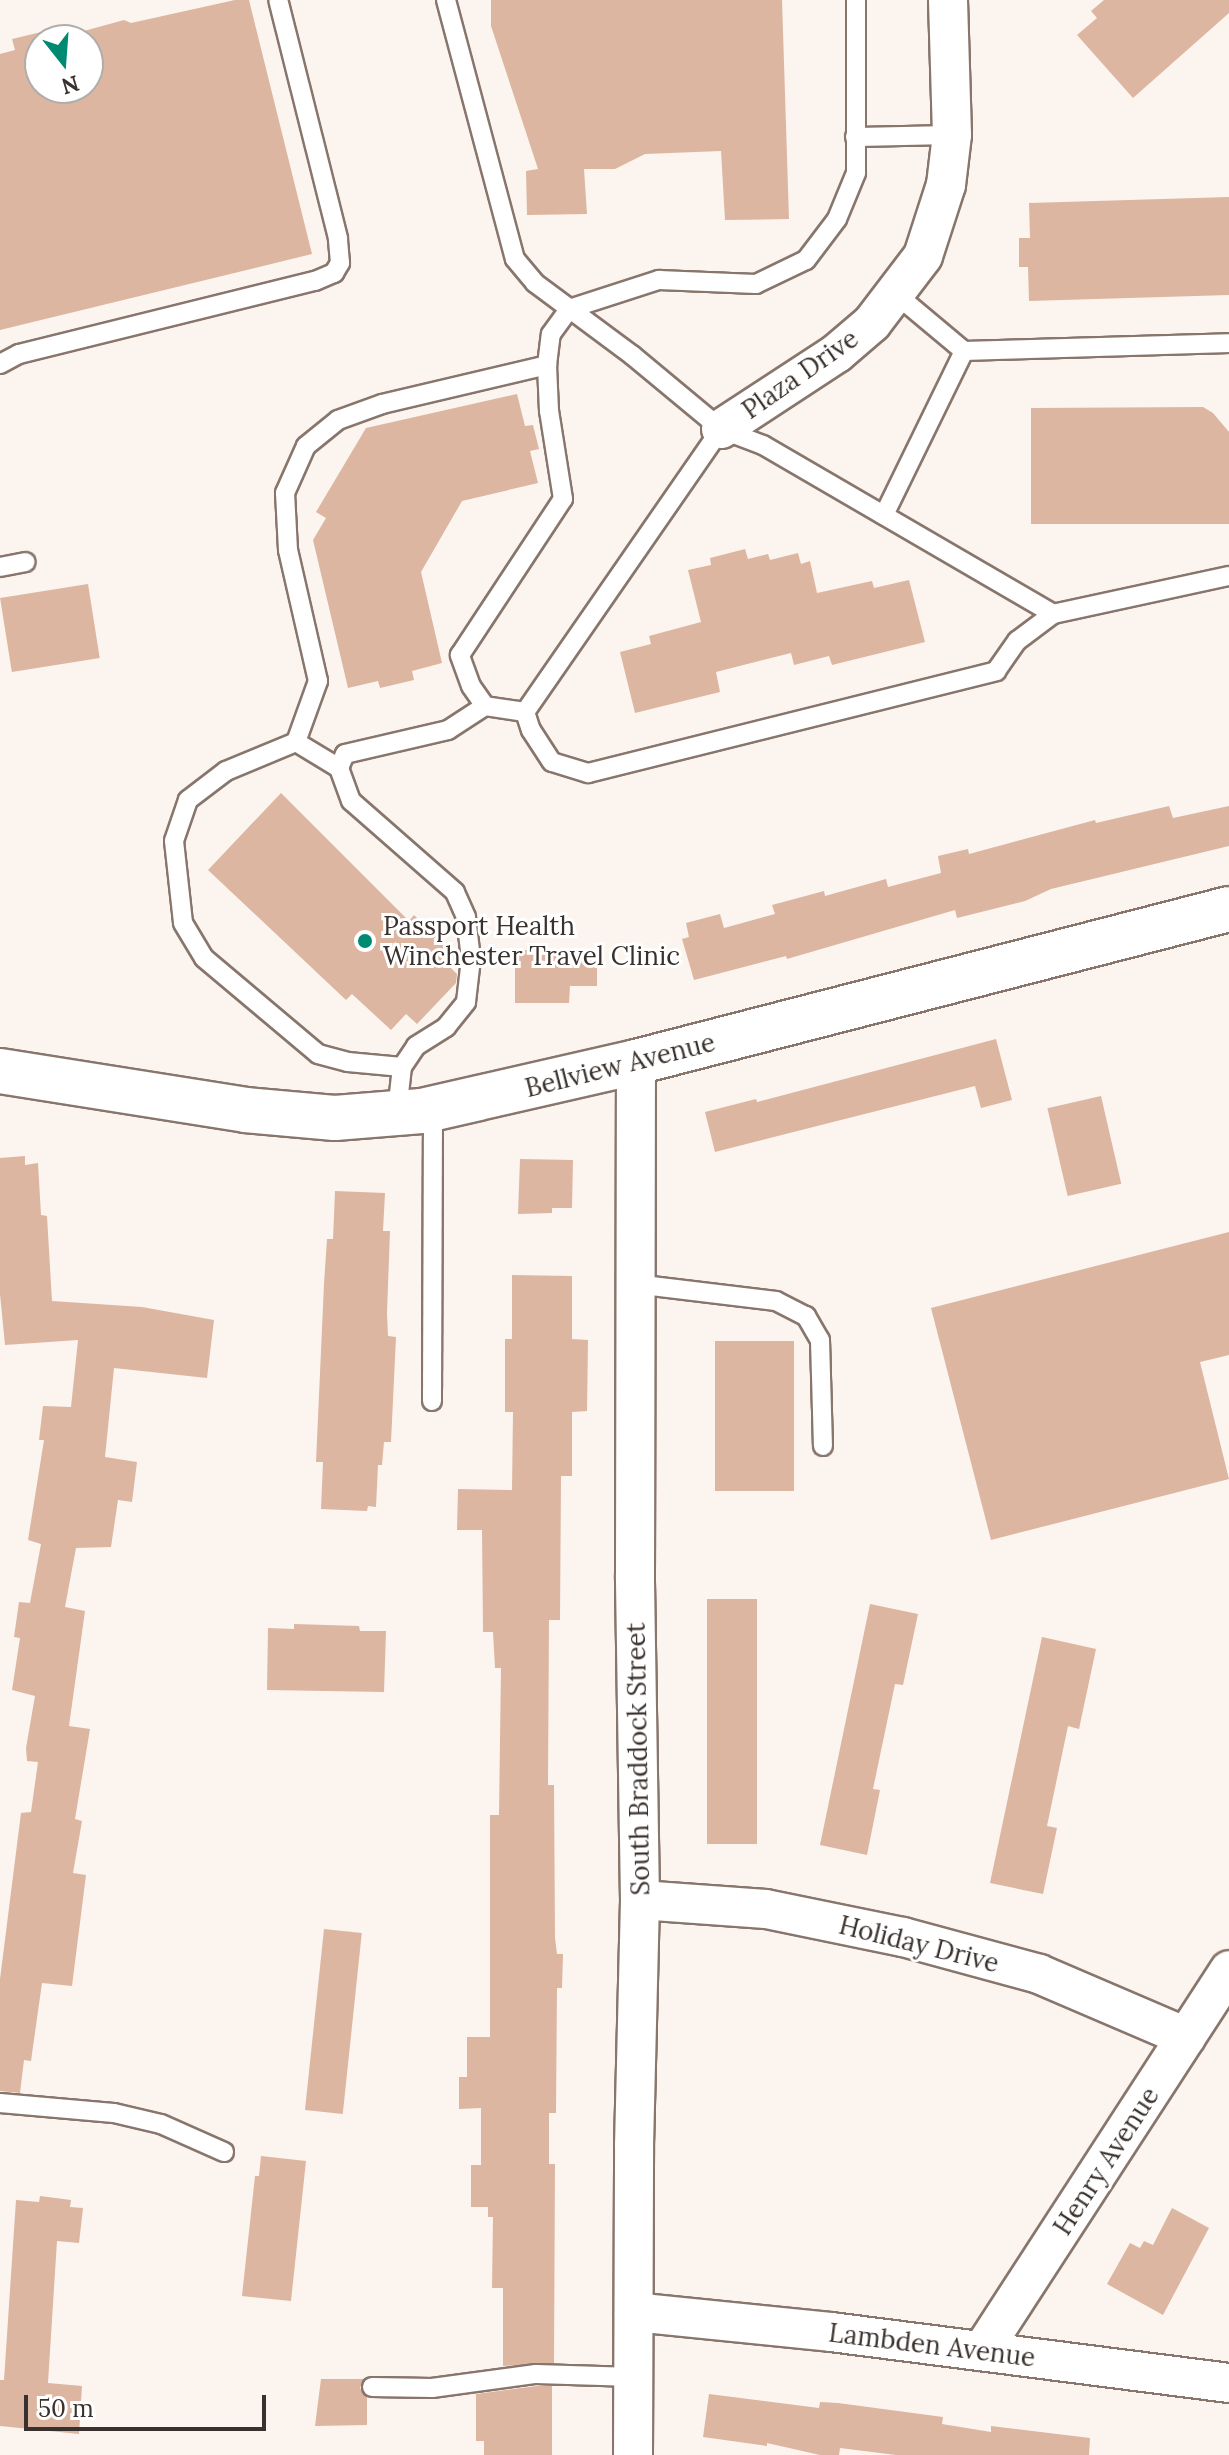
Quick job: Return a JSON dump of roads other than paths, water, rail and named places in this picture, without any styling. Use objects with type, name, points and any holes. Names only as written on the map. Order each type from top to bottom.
[{"type":"street","name":"Plaza Drive","points":[[721,429],[837,353],[872,323],[897,295],[923,256],[946,185],[952,135],[948,0]]},
{"type":"street","name":"Bellview Avenue","points":[[0,1071],[245,1110],[335,1118],[415,1112],[636,1062],[1229,909]]},
{"type":"street","name":"South Braddock Street","points":[[633,2455],[640,1900],[636,1062]]},
{"type":"street","name":"Holiday Drive","points":[[640,1900],[766,1909],[903,1937],[1039,1974],[1186,2037]]},
{"type":"street","name":"Henry Avenue","points":[[982,2351],[1229,1970]]},
{"type":"street","name":"Lambden Avenue","points":[[634,2312],[982,2351],[1229,2383]]},
{"type":"lane","points":[[0,364],[19,354],[315,281],[334,273],[340,263],[338,238],[278,0]]},
{"type":"lane","points":[[446,0],[512,254],[535,283],[632,355],[721,429],[763,445],[1053,614]]},
{"type":"lane","points":[[485,706],[471,686],[460,655],[563,499],[549,411],[547,365],[551,334],[569,309],[659,280],[687,278],[756,284],[806,260],[837,219],[856,173],[856,0]]},
{"type":"lane","points":[[855,137],[952,135]]},
{"type":"lane","points":[[897,295],[964,351],[1229,343]]},
{"type":"lane","points":[[884,515],[964,351]]},
{"type":"lane","points":[[402,1067],[348,1062],[318,1054],[204,958],[183,923],[174,841],[188,800],[226,771],[296,742],[318,681],[288,550],[285,493],[306,446],[338,420],[382,404],[547,365]]},
{"type":"lane","points":[[525,712],[721,429]]},
{"type":"lane","points":[[0,567],[26,562]]},
{"type":"lane","points":[[525,712],[531,730],[552,762],[588,773],[996,671],[1017,641],[1053,614],[1229,576]]},
{"type":"lane","points":[[339,768],[345,754],[448,730],[485,706],[525,712]]},
{"type":"lane","points":[[296,742],[339,768],[351,801],[455,892],[466,917],[471,959],[466,1002],[446,1027],[416,1046],[402,1067],[415,1112],[432,1401]]},
{"type":"lane","points":[[635,1284],[776,1301],[806,1316],[820,1340],[823,1446]]},
{"type":"lane","points":[[0,2103],[114,2113],[161,2124],[224,2152]]},
{"type":"lane","points":[[372,2387],[432,2388],[536,2374],[634,2377]]},
{"type":"place","name":"Passport Health Winchester Travel Clinic","points":[[365,941]]}]
